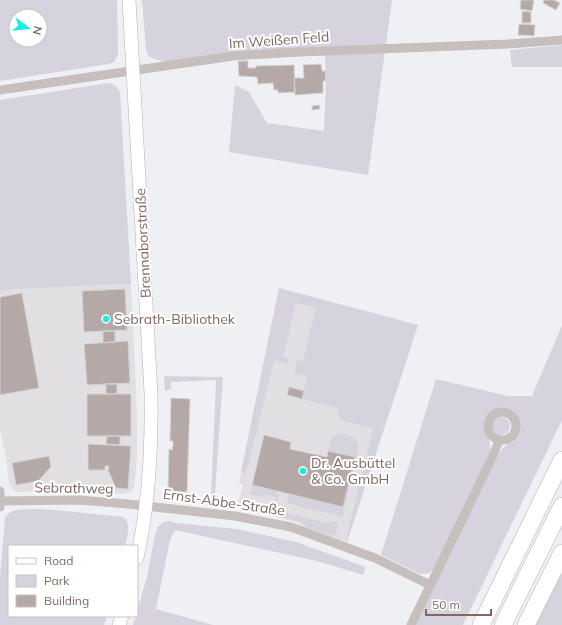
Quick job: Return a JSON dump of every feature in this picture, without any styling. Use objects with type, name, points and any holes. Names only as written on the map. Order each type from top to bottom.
[{"type":"highway","points":[[481,625],[562,460]]},
{"type":"highway","points":[[503,625],[562,506]]},
{"type":"highway","points":[[526,625],[562,553]]},
{"type":"main road","name":"Brennaborstraße","points":[[129,0],[151,393],[151,447],[146,505],[138,552]]},
{"type":"street","name":"Im Weißen Feld","points":[[0,90],[233,56],[508,44],[562,40]]},
{"type":"street","points":[[410,625],[500,440]]},
{"type":"street","name":"Sebrathweg","points":[[0,491],[0,504],[79,500],[146,505]]},
{"type":"street","name":"Ernst-Abbe-Straße","points":[[146,505],[235,516],[292,527],[375,558],[430,585]]},
{"type":"shaded area","points":[[131,284],[137,414],[137,461],[134,487],[130,492],[123,494],[88,491],[16,492],[9,484],[6,456],[0,430],[0,290]]},
{"type":"shaded area","points":[[279,288],[418,325],[347,542],[305,529],[299,523],[237,507],[243,484],[239,483]]},
{"type":"green space","points":[[0,0],[117,0],[118,55],[114,62],[0,81]]},
{"type":"green space","points":[[142,0],[392,0],[368,175],[229,152],[235,85],[249,92],[267,123],[324,131],[326,83],[325,55],[223,60],[174,65],[152,58],[148,55],[146,50]]},
{"type":"green space","points":[[562,45],[562,67],[512,67],[510,50]]},
{"type":"green space","points":[[108,83],[118,88],[120,92],[131,284],[0,290],[0,100]]},
{"type":"green space","points":[[279,288],[418,325],[347,542],[347,536],[373,428],[344,421],[338,415],[337,408],[302,399],[307,376],[294,373],[297,360],[303,361],[316,307],[296,303],[283,357],[289,358],[288,364],[274,360],[246,473],[241,472]]},
{"type":"green space","points":[[562,325],[562,420],[463,625],[415,625],[501,450],[514,436],[517,424],[517,419],[508,411],[503,409],[495,410],[484,422],[490,442],[490,455],[434,569],[429,573],[420,574],[381,555],[436,379],[508,396],[532,396]]},
{"type":"green space","points":[[164,376],[223,377],[215,494],[216,503],[206,503],[205,496],[211,496],[216,380],[171,382],[171,389],[165,391]]},
{"type":"green space","points":[[501,417],[507,420],[510,426],[507,432],[501,435],[495,432],[492,426],[495,420]]},
{"type":"green space","points":[[337,434],[351,436],[354,438],[359,447],[342,517],[287,503],[289,494],[355,457],[328,451],[331,440]]},
{"type":"green space","points":[[252,485],[277,491],[276,494],[279,495],[277,501],[275,500],[276,497],[262,494],[261,497],[250,494]]},
{"type":"green space","points":[[248,501],[251,502],[251,504],[272,509],[273,507],[279,508],[278,516],[246,508]]},
{"type":"green space","points":[[22,509],[55,510],[123,517],[126,520],[128,534],[125,545],[8,545],[8,617],[107,617],[104,625],[0,625],[0,577],[5,518],[10,512]]},
{"type":"green space","points":[[283,509],[287,510],[287,513],[330,524],[331,521],[339,523],[336,533],[332,536],[308,528],[301,522],[281,517]]},
{"type":"green space","points":[[170,521],[175,523],[237,529],[296,542],[366,567],[363,575],[317,561],[175,530],[170,540],[156,609],[213,625],[133,625],[136,617],[138,617],[138,608],[147,577],[155,535],[158,527],[163,522]]},
{"type":"green space","points":[[562,571],[562,625],[535,625]]},
{"type":"building","points":[[521,0],[534,0],[532,11],[520,9]]},
{"type":"building","points":[[544,0],[554,0],[560,3],[556,10],[543,3]]},
{"type":"building","points":[[522,11],[531,12],[531,23],[522,23]]},
{"type":"building","points":[[519,24],[535,25],[534,36],[518,35]]},
{"type":"building","points":[[238,61],[248,61],[248,68],[256,68],[256,66],[294,65],[295,92],[278,93],[278,90],[274,90],[273,83],[258,84],[257,77],[239,76]]},
{"type":"building","points":[[321,64],[322,71],[325,71],[326,81],[323,81],[323,93],[295,95],[294,78],[304,78],[303,65]]},
{"type":"building","points":[[319,105],[320,109],[312,110],[312,106]]},
{"type":"building","points":[[125,289],[127,330],[84,332],[82,291]]},
{"type":"building","points":[[22,293],[39,388],[0,395],[0,297]]},
{"type":"building","points":[[103,331],[115,331],[115,342],[103,343]]},
{"type":"building","points":[[128,341],[130,383],[87,385],[84,344]]},
{"type":"building","points":[[106,384],[117,384],[117,394],[106,394]]},
{"type":"building","points":[[289,387],[304,391],[302,399],[287,395]]},
{"type":"building","points":[[87,394],[131,394],[131,436],[87,436]]},
{"type":"building","points":[[171,398],[190,399],[187,492],[168,492],[169,449],[172,450],[173,445],[173,441],[170,441]]},
{"type":"building","name":"Dr. Ausbüttel & Co. GmbH","points":[[264,435],[291,442],[290,449],[327,457],[328,451],[355,457],[343,507],[252,485]]},
{"type":"building","points":[[107,436],[120,436],[120,445],[106,444]]},
{"type":"building","points":[[88,444],[131,446],[128,489],[116,488],[108,470],[109,466],[105,466],[105,470],[88,470]]},
{"type":"building","points":[[49,456],[51,467],[38,481],[16,485],[12,463]]},
{"type":"place","name":"Sebrath-Bibliothek","points":[[106,319]]},
{"type":"place","name":"Dr. Ausbüttel & Co. GmbH","points":[[303,471]]}]
